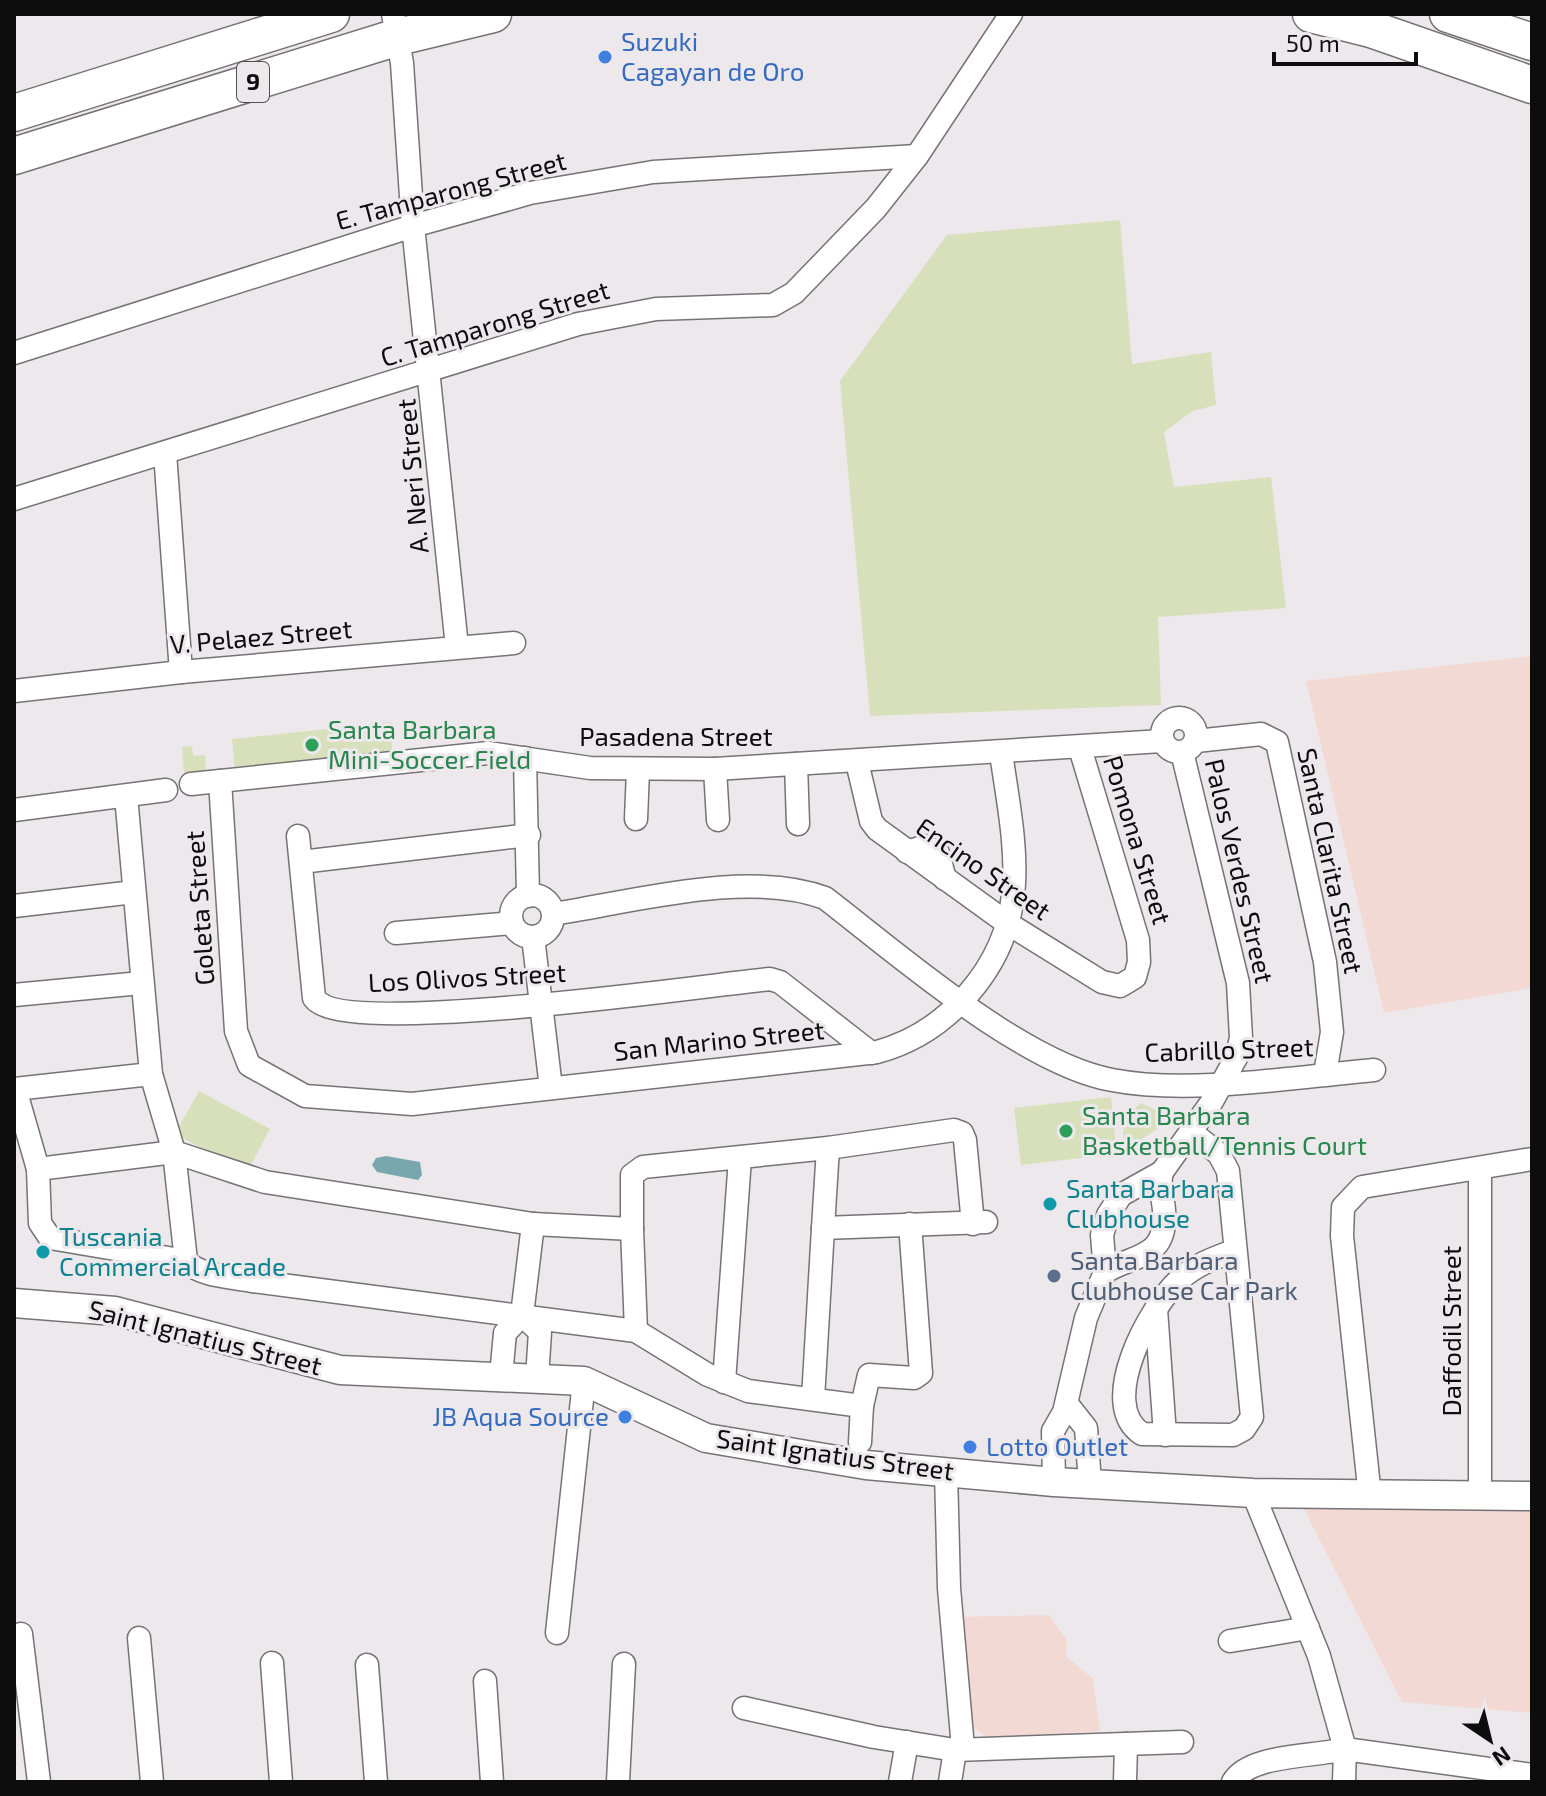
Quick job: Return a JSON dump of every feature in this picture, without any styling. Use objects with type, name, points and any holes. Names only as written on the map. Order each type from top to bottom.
[{"type":"highway","name":"9","points":[[14,113],[331,14]]},
{"type":"highway","name":"9","points":[[14,156],[395,26],[493,14]]},
{"type":"highway","points":[[1311,14],[1400,38],[1532,85]]},
{"type":"highway","points":[[1448,14],[1532,42]]},
{"type":"street","name":"C. Tamparong Street","points":[[14,499],[431,372],[547,333],[633,312],[773,305],[803,285],[876,208],[917,156],[1011,14]]},
{"type":"street","name":"A. Neri Street","points":[[395,26],[457,647]]},
{"type":"street","name":"E. Tamparong Street","points":[[14,353],[413,226],[530,193],[653,172],[917,156]]},
{"type":"street","points":[[165,453],[181,672]]},
{"type":"street","name":"V. Pelaez Street","points":[[14,691],[181,672],[514,643]]},
{"type":"street","name":"Santa Clarita Street","points":[[1180,745],[1261,734],[1277,742],[1325,962],[1332,1032],[1325,1074]]},
{"type":"street","name":"Pasadena Street","points":[[191,784],[488,753],[590,768],[638,770],[715,769],[1180,745]]},
{"type":"street","name":"Palos Verdes Street","points":[[1054,1482],[1053,1431],[1067,1404],[1086,1318],[1105,1272],[1102,1235],[1114,1203],[1130,1188],[1162,1172],[1191,1132],[1237,1056],[1242,1008],[1180,745]]},
{"type":"street","name":"Pomona Street","points":[[1080,748],[1138,940],[1139,962],[1135,977],[1120,986]]},
{"type":"street","name":"San Marino Street","points":[[236,1031],[249,1065],[312,1097],[419,1104],[886,1050],[927,1031],[961,1002],[991,967],[1004,942],[1015,855],[1001,753]]},
{"type":"street","points":[[525,758],[528,896]]},
{"type":"street","name":"Encino Street","points":[[857,762],[871,821],[907,852],[1007,923],[1102,982],[1120,986]]},
{"type":"street","points":[[796,764],[798,824]]},
{"type":"street","points":[[715,769],[718,820]]},
{"type":"street","points":[[636,819],[638,770]]},
{"type":"street","name":"Goleta Street","points":[[220,781],[236,1031]]},
{"type":"street","points":[[14,810],[166,790]]},
{"type":"street","points":[[126,796],[151,1074],[174,1152],[186,1261],[190,1266],[252,1281],[636,1331],[724,1382],[748,1391],[862,1406]]},
{"type":"street","points":[[301,862],[529,835]]},
{"type":"street","name":"Los Olivos Street","points":[[298,836],[314,998],[322,1007],[345,1012],[425,1014],[542,1006],[773,979],[871,1053]]},
{"type":"street","name":"Cabrillo Street","points":[[553,914],[725,889],[775,887],[807,891],[825,898],[961,1002],[1051,1059],[1111,1080],[1175,1085],[1374,1070]]},
{"type":"street","points":[[14,906],[134,892]]},
{"type":"street","points":[[528,896],[543,898],[553,914],[545,932],[533,937],[519,934],[512,923],[512,907],[528,896]]},
{"type":"street","points":[[396,933],[512,923]]},
{"type":"street","points":[[533,937],[551,1088]]},
{"type":"street","points":[[14,995],[141,983]]},
{"type":"street","points":[[151,1074],[14,1086],[38,1169],[40,1223],[50,1238],[186,1261]]},
{"type":"street","points":[[636,1331],[632,1175],[636,1170],[959,1131],[965,1140],[979,1223],[823,1228]]},
{"type":"street","points":[[1191,1132],[1219,1154],[1228,1171],[1252,1417],[1244,1429],[1233,1435],[1165,1435],[1137,1431],[1124,1405],[1132,1352],[1156,1307],[1189,1272],[1234,1251]]},
{"type":"street","points":[[813,1399],[828,1148]]},
{"type":"street","points":[[38,1169],[174,1152],[265,1182],[533,1224],[632,1229]]},
{"type":"street","points":[[724,1382],[740,1158]]},
{"type":"street","points":[[1370,1496],[1342,1236],[1343,1207],[1349,1197],[1367,1186],[1532,1159]]},
{"type":"street","name":"Daffodil Street","points":[[1480,1169],[1480,1494]]},
{"type":"street","points":[[1105,1272],[1138,1260],[1157,1243],[1165,1214],[1162,1172]]},
{"type":"street","points":[[501,1376],[505,1333],[522,1315],[533,1224]]},
{"type":"street","points":[[860,1442],[862,1406],[869,1375],[914,1378],[921,1373],[910,1224]]},
{"type":"street","name":"Saint Ignatius Street","points":[[14,1303],[115,1311],[340,1370],[584,1381],[692,1432],[723,1442],[866,1465],[1054,1482],[1253,1493],[1532,1496]]},
{"type":"street","points":[[1156,1307],[1165,1435]]},
{"type":"street","points":[[522,1315],[540,1332],[537,1378]]},
{"type":"street","points":[[557,1633],[584,1381]]},
{"type":"street","points":[[1067,1404],[1086,1428],[1090,1483]]},
{"type":"street","points":[[946,1472],[949,1588],[959,1749],[950,1782]]},
{"type":"street","points":[[1253,1493],[1329,1687],[1345,1749],[1344,1782]]},
{"type":"street","points":[[1230,1641],[1308,1628]]},
{"type":"street","points":[[21,1634],[39,1782]]},
{"type":"street","points":[[139,1638],[152,1782]]},
{"type":"street","points":[[272,1663],[281,1782]]},
{"type":"street","points":[[618,1782],[624,1664]]},
{"type":"street","points":[[367,1665],[376,1782]]},
{"type":"street","points":[[485,1681],[492,1782]]},
{"type":"street","points":[[744,1708],[907,1742],[959,1749],[1182,1742]]},
{"type":"street","points":[[900,1782],[907,1742]]},
{"type":"street","points":[[1125,1782],[1126,1744]]},
{"type":"street","points":[[1233,1782],[1244,1769],[1273,1771],[1345,1749],[1485,1775],[1532,1775]]},
{"type":"shaded area","points":[[1532,656],[1532,988],[1384,1013],[1306,681]]},
{"type":"shaded area","points":[[1302,1505],[1532,1511],[1532,1713],[1402,1702]]},
{"type":"shaded area","points":[[1049,1615],[1067,1640],[1066,1656],[1093,1679],[1100,1731],[989,1739],[974,1728],[963,1713],[950,1617]]},
{"type":"green space","points":[[1120,220],[1132,364],[1211,352],[1216,405],[1193,411],[1164,432],[1174,487],[1271,477],[1286,608],[1158,617],[1161,705],[870,716],[840,381],[947,235]]},
{"type":"green space","name":"Santa Barbara Mini-Soccer Field","points":[[391,722],[392,750],[235,770],[232,739]]},
{"type":"green space","points":[[192,746],[193,756],[205,755],[206,771],[184,773],[182,747]]},
{"type":"green space","points":[[199,1091],[270,1129],[247,1172],[175,1134]]},
{"type":"green space","name":"Santa Barbara Basketball/Tennis Court","points":[[1111,1097],[1117,1154],[1021,1165],[1014,1108]]},
{"type":"green space","points":[[1141,1103],[1158,1111],[1157,1129],[1136,1143],[1123,1142],[1124,1118]]},
{"type":"water","points":[[386,1156],[420,1162],[422,1175],[418,1180],[377,1172],[372,1165],[376,1158]]},
{"type":"place","name":"Suzuki Cagayan de Oro","points":[[605,57]]},
{"type":"place","name":"Santa Barbara Mini-Soccer Field","points":[[312,745]]},
{"type":"place","name":"Santa Barbara Basketball/Tennis Court","points":[[1066,1131]]},
{"type":"place","name":"Santa Barbara Clubhouse","points":[[1050,1204]]},
{"type":"place","name":"Tuscania Commercial Arcade","points":[[43,1252]]},
{"type":"place","name":"Santa Barbara Clubhouse Car Park","points":[[1054,1276]]},
{"type":"place","name":"JB Aqua Source","points":[[625,1417]]},
{"type":"place","name":"Lotto Outlet","points":[[970,1447]]}]
